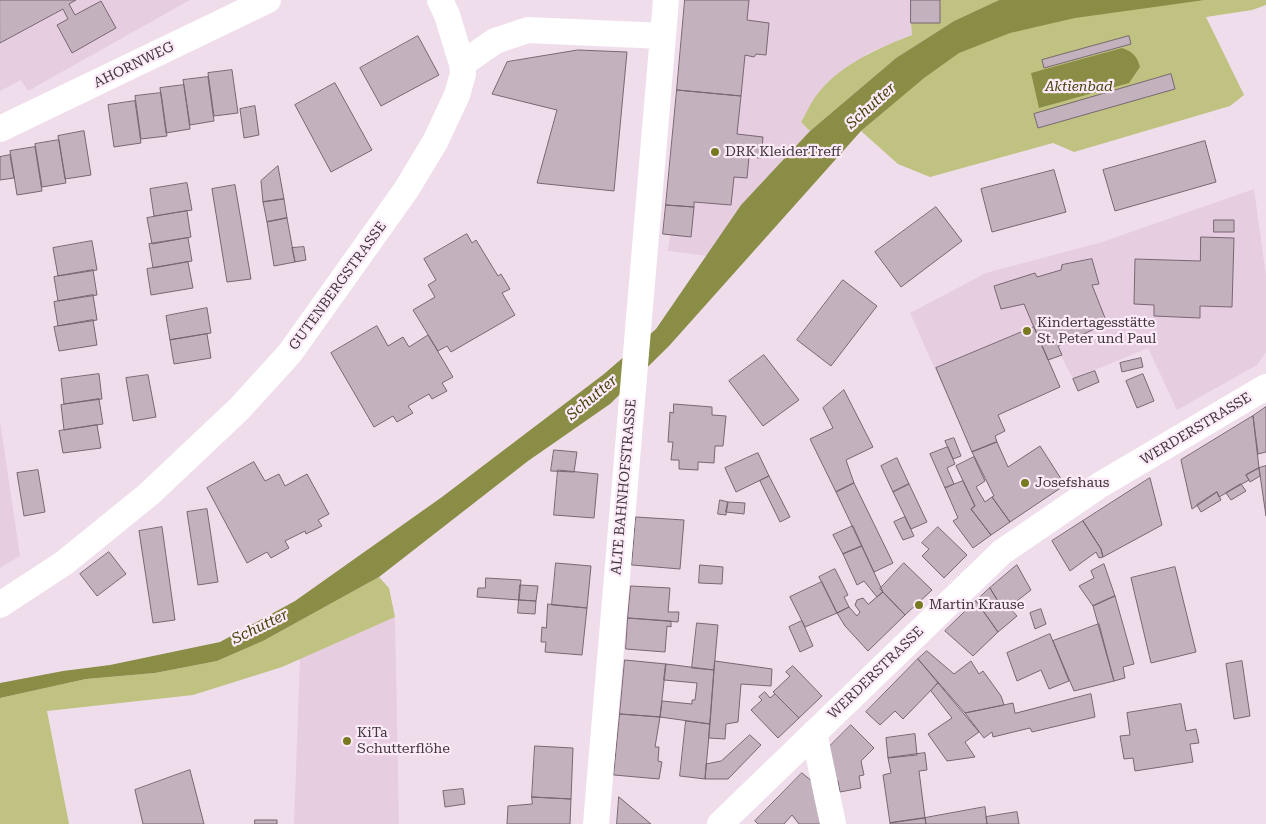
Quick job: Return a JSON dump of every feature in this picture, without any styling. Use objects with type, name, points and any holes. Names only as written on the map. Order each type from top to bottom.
[{"type":"street","name":"AHORNWEG","points":[[0,129],[268,0]]},
{"type":"street","points":[[440,0],[447,15],[462,64],[495,42],[528,30],[663,36]]},
{"type":"street","name":"ALTE BAHNHOFSTRASSE","points":[[596,824],[666,0]]},
{"type":"street","name":"GUTENBERGSTRASSE","points":[[0,605],[64,563],[149,494],[239,409],[290,353],[406,190],[431,150],[457,96],[463,74],[462,64]]},
{"type":"street","name":"WERDERSTRASSE","points":[[720,824],[1002,552],[1100,485],[1266,387]]},
{"type":"street","points":[[814,734],[833,824]]},
{"type":"shaded area","points":[[0,0],[190,0],[28,91],[21,80],[0,91]]},
{"type":"shaded area","points":[[685,0],[940,0],[940,23],[911,23],[912,35],[868,53],[818,93],[801,122],[810,131],[741,205],[707,256],[668,251],[670,235],[663,234]]},
{"type":"shaded area","points":[[1254,189],[1266,276],[1266,352],[1257,365],[1177,410],[1148,348],[1073,379],[1061,356],[1048,361],[1060,387],[998,415],[1005,431],[995,436],[997,442],[972,452],[910,313],[986,273],[1102,242]]},
{"type":"shaded area","points":[[0,421],[20,556],[0,568]]},
{"type":"shaded area","name":"KiTa Schutterflöhe","points":[[395,617],[399,824],[294,824],[300,658]]},
{"type":"green space","points":[[940,0],[999,0],[954,21],[896,58],[810,131],[801,122],[819,92],[850,65],[874,51],[912,35],[911,23],[940,23]]},
{"type":"green space","name":"Aktienbad","points":[[1205,0],[1266,0],[1266,5],[1252,10],[1206,17],[1244,95],[1230,106],[1074,152],[1053,143],[930,177],[898,164],[861,131],[908,89],[934,69],[959,52],[986,40],[1047,23],[1079,17]]},
{"type":"green space","points":[[379,577],[389,588],[395,617],[282,667],[193,695],[47,711],[69,824],[0,824],[0,698],[86,679],[155,673],[217,661],[263,641]]},
{"type":"water","name":"Schutter","points":[[999,0],[1205,0],[1075,18],[1010,33],[959,53],[924,78],[861,131],[669,346],[610,404],[528,461],[379,577],[263,641],[217,661],[155,673],[86,679],[0,698],[0,683],[63,671],[110,665],[220,642],[295,601],[442,497],[604,374],[656,329],[741,205],[810,131],[896,58],[954,21]]},
{"type":"water","points":[[1122,48],[1134,55],[1140,67],[1129,83],[1039,108],[1031,73]]},
{"type":"building","points":[[0,0],[76,0],[69,4],[75,15],[101,1],[116,28],[72,53],[57,25],[68,19],[63,9],[0,43]]},
{"type":"building","points":[[685,0],[749,0],[747,20],[769,23],[766,55],[756,54],[754,57],[745,55],[741,96],[677,90]]},
{"type":"building","points":[[911,0],[940,0],[940,23],[911,23]]},
{"type":"building","points":[[418,36],[439,75],[381,106],[360,68]]},
{"type":"building","points":[[1129,36],[1131,44],[1044,68],[1042,60]]},
{"type":"building","points":[[578,50],[627,52],[614,191],[537,183],[557,110],[492,94],[507,62]]},
{"type":"building","points":[[232,70],[238,113],[214,116],[208,73]]},
{"type":"building","points":[[1171,74],[1175,89],[1038,128],[1034,114]]},
{"type":"building","points":[[208,77],[214,121],[190,125],[183,80]]},
{"type":"building","points":[[335,83],[372,150],[331,172],[295,105]]},
{"type":"building","points":[[184,85],[190,129],[166,133],[160,88]]},
{"type":"building","points":[[677,90],[741,96],[737,134],[763,137],[761,158],[749,157],[747,178],[734,177],[731,205],[694,202],[694,207],[666,205]]},
{"type":"building","points":[[161,93],[167,136],[141,139],[135,96]]},
{"type":"building","points":[[135,101],[141,143],[114,147],[108,105]]},
{"type":"building","points":[[255,106],[259,135],[244,138],[240,109]]},
{"type":"building","points":[[84,131],[91,175],[65,179],[58,136]]},
{"type":"building","points":[[59,140],[66,183],[42,187],[35,144]]},
{"type":"building","points":[[1205,141],[1216,182],[1115,211],[1103,170]]},
{"type":"building","points":[[35,147],[42,191],[17,195],[10,151]]},
{"type":"building","points":[[10,155],[14,178],[0,180],[0,157]]},
{"type":"building","points":[[278,166],[284,199],[263,202],[261,181]]},
{"type":"building","points":[[1054,170],[1066,212],[992,232],[981,189]]},
{"type":"building","points":[[187,183],[192,210],[154,216],[150,189]]},
{"type":"building","points":[[235,185],[251,279],[227,282],[212,189]]},
{"type":"building","points":[[284,199],[287,218],[267,222],[263,202]]},
{"type":"building","points":[[666,205],[694,207],[691,237],[663,234]]},
{"type":"building","points":[[936,207],[962,241],[901,287],[875,252]]},
{"type":"building","points":[[187,211],[191,237],[152,244],[147,218]]},
{"type":"building","points":[[287,218],[295,262],[274,266],[267,222]]},
{"type":"building","points":[[1214,220],[1234,220],[1234,232],[1214,232]]},
{"type":"building","points":[[467,234],[472,243],[476,240],[498,276],[501,274],[510,289],[502,293],[515,315],[451,352],[447,346],[438,351],[413,310],[435,297],[428,285],[436,280],[424,259]]},
{"type":"building","points":[[1201,237],[1234,238],[1232,307],[1200,306],[1200,318],[1154,316],[1154,305],[1134,304],[1135,259],[1200,261]]},
{"type":"building","points":[[188,238],[192,261],[153,268],[149,244]]},
{"type":"building","points":[[92,241],[97,270],[58,276],[53,248]]},
{"type":"building","points":[[304,247],[306,260],[295,262],[292,248]]},
{"type":"building","points":[[1092,259],[1099,284],[1092,285],[1107,323],[1058,346],[1062,355],[1048,360],[1024,304],[1001,309],[994,286],[1035,273],[1037,277],[1061,270],[1062,265]]},
{"type":"building","points":[[188,262],[193,288],[151,295],[147,269]]},
{"type":"building","points":[[93,270],[97,295],[58,301],[54,277]]},
{"type":"building","points":[[843,280],[877,306],[831,366],[797,340]]},
{"type":"building","points":[[93,295],[97,320],[58,326],[54,302]]},
{"type":"building","points":[[207,308],[211,333],[170,340],[166,316]]},
{"type":"building","points":[[93,320],[97,345],[59,351],[54,327]]},
{"type":"building","points":[[377,326],[388,346],[403,337],[409,347],[428,335],[453,377],[442,383],[447,391],[432,399],[429,394],[408,406],[413,413],[397,422],[393,416],[374,427],[331,353]]},
{"type":"building","points":[[1034,327],[1060,387],[998,415],[1005,431],[995,436],[997,442],[972,452],[936,368]]},
{"type":"building","points":[[207,334],[211,358],[174,364],[170,340]]},
{"type":"building","points":[[764,355],[799,400],[763,426],[729,381]]},
{"type":"building","points":[[1141,358],[1143,367],[1122,372],[1120,363]]},
{"type":"building","points":[[1095,371],[1099,382],[1078,391],[1073,379]]},
{"type":"building","points":[[99,374],[102,399],[64,404],[61,379]]},
{"type":"building","points":[[1143,374],[1154,401],[1137,408],[1126,381]]},
{"type":"building","points":[[148,375],[156,417],[133,421],[126,378]]},
{"type":"building","points":[[844,390],[873,447],[846,460],[854,483],[836,492],[810,439],[833,428],[823,408]]},
{"type":"building","points":[[99,399],[103,424],[64,430],[61,405]]},
{"type":"building","points":[[674,404],[712,407],[712,415],[726,416],[723,446],[715,446],[714,463],[698,462],[698,470],[679,469],[679,460],[671,460],[673,442],[668,442],[670,412],[673,413]]},
{"type":"building","points":[[1266,407],[1266,452],[1258,454],[1253,416]]},
{"type":"building","points":[[1253,416],[1259,468],[1246,475],[1249,480],[1219,497],[1217,492],[1192,509],[1181,460]]},
{"type":"building","points":[[97,425],[101,448],[63,453],[59,431]]},
{"type":"building","points":[[954,438],[961,456],[953,459],[945,441]]},
{"type":"building","name":"Josefshaus","points":[[997,442],[1008,467],[1040,446],[1065,485],[1010,522],[992,497],[994,496],[972,452]]},
{"type":"building","points":[[948,447],[955,464],[947,468],[954,484],[945,488],[930,454]]},
{"type":"building","points":[[554,450],[577,452],[574,472],[551,471]]},
{"type":"building","points":[[758,453],[769,476],[736,492],[725,468]]},
{"type":"building","points":[[974,457],[985,481],[976,487],[985,502],[992,497],[1010,522],[991,535],[971,509],[975,506],[956,466]]},
{"type":"building","points":[[897,458],[909,484],[893,492],[881,466]]},
{"type":"building","points":[[254,462],[265,481],[279,474],[285,486],[307,474],[329,514],[318,520],[322,526],[306,534],[305,531],[285,541],[289,548],[271,558],[267,552],[247,563],[207,488]]},
{"type":"building","points":[[1266,466],[1266,516],[1259,468]]},
{"type":"building","points":[[1259,468],[1260,476],[1250,482],[1246,475]]},
{"type":"building","points":[[38,470],[45,512],[24,516],[17,473]]},
{"type":"building","points":[[558,470],[598,474],[594,518],[554,515]]},
{"type":"building","points":[[769,476],[790,517],[780,522],[760,481]]},
{"type":"building","points":[[1150,478],[1162,525],[1103,557],[1101,549],[1083,521]]},
{"type":"building","points":[[963,481],[975,506],[971,509],[991,535],[973,548],[953,521],[958,518],[945,488]]},
{"type":"building","points":[[854,483],[893,563],[874,572],[836,492]]},
{"type":"building","points":[[909,484],[927,522],[911,529],[893,492]]},
{"type":"building","points":[[1241,484],[1246,491],[1231,500],[1226,493]]},
{"type":"building","points":[[1217,492],[1221,500],[1201,512],[1197,505]]},
{"type":"building","points":[[720,500],[728,502],[726,515],[718,514]]},
{"type":"building","points":[[728,502],[745,503],[744,514],[726,512]]},
{"type":"building","points":[[207,509],[218,582],[198,585],[187,512]]},
{"type":"building","points":[[636,517],[684,520],[680,569],[632,565]]},
{"type":"building","points":[[905,517],[914,536],[903,540],[894,522]]},
{"type":"building","points":[[1083,521],[1101,549],[1103,557],[1099,558],[1096,552],[1070,571],[1052,541]]},
{"type":"building","points":[[853,526],[862,546],[843,554],[833,535]]},
{"type":"building","points":[[162,527],[175,620],[153,623],[139,531]]},
{"type":"building","points":[[938,527],[967,555],[944,578],[922,556],[929,549],[922,543]]},
{"type":"building","points":[[862,546],[883,592],[877,597],[864,581],[857,585],[843,554]]},
{"type":"building","points":[[109,552],[126,574],[97,596],[80,574]]},
{"type":"building","points":[[556,563],[591,566],[587,608],[552,605]]},
{"type":"building","points":[[904,563],[932,590],[905,615],[880,589]]},
{"type":"building","points":[[1104,564],[1115,596],[1093,606],[1079,586],[1094,578],[1091,571]]},
{"type":"building","points":[[700,565],[723,567],[722,584],[699,583]]},
{"type":"building","points":[[1017,565],[1031,590],[1004,611],[990,588]]},
{"type":"building","points":[[1175,567],[1196,652],[1151,663],[1131,578]]},
{"type":"building","points":[[835,569],[848,595],[844,597],[849,607],[837,613],[819,577]]},
{"type":"building","points":[[486,578],[521,580],[519,600],[477,597],[478,588],[485,588]]},
{"type":"building","points":[[822,582],[837,613],[805,627],[790,597]]},
{"type":"building","points":[[520,585],[538,586],[536,601],[519,600]]},
{"type":"building","points":[[631,586],[670,588],[668,612],[679,612],[678,622],[628,618]]},
{"type":"building","points":[[990,588],[1004,611],[1009,607],[1017,616],[998,632],[976,601]]},
{"type":"building","points":[[883,592],[905,615],[868,651],[845,626],[837,613],[849,607],[857,616],[860,612],[855,605],[857,600],[863,598],[868,604]]},
{"type":"building","points":[[1115,596],[1134,664],[1123,667],[1125,678],[1114,681],[1093,606]]},
{"type":"building","points":[[519,600],[536,601],[535,614],[518,613]]},
{"type":"building","points":[[976,601],[998,632],[973,656],[945,631]]},
{"type":"building","points":[[548,604],[587,608],[582,655],[545,652],[546,642],[541,642],[542,627],[546,628]]},
{"type":"building","points":[[1041,609],[1046,624],[1035,629],[1030,613]]},
{"type":"building","points":[[628,618],[671,621],[671,627],[667,626],[665,652],[626,649]]},
{"type":"building","points":[[802,621],[813,646],[800,652],[789,627]]},
{"type":"building","points":[[697,623],[718,625],[714,670],[692,668]]},
{"type":"building","points":[[1099,624],[1114,681],[1074,691],[1053,641]]},
{"type":"building","points":[[1050,634],[1069,681],[1049,689],[1041,670],[1017,681],[1007,653]]},
{"type":"building","points":[[927,651],[954,674],[971,661],[979,674],[983,671],[1001,696],[1004,705],[965,713],[918,659]]},
{"type":"building","points":[[918,659],[938,683],[903,719],[895,711],[880,725],[866,712]]},
{"type":"building","points":[[625,660],[666,664],[660,717],[620,714]]},
{"type":"building","points":[[715,661],[772,669],[771,686],[741,684],[738,722],[726,724],[725,739],[709,738]]},
{"type":"building","points":[[1242,661],[1250,716],[1234,719],[1226,664]]},
{"type":"building","points":[[666,664],[714,670],[710,724],[660,717],[662,701],[692,704],[692,700],[695,700],[697,683],[664,680]]},
{"type":"building","points":[[793,666],[822,696],[799,718],[773,692],[790,676],[786,672]]},
{"type":"building","points":[[938,683],[979,732],[965,742],[975,757],[947,761],[928,734],[952,718],[931,691]]},
{"type":"building","points":[[765,692],[770,698],[775,694],[799,718],[778,738],[751,710],[762,700],[759,697]]},
{"type":"building","points":[[1091,694],[1095,717],[1032,732],[1030,728],[993,737],[992,732],[984,738],[965,713],[1013,703],[1015,713]]},
{"type":"building","points":[[1181,704],[1186,731],[1196,729],[1199,743],[1190,744],[1193,762],[1135,771],[1133,758],[1124,759],[1120,736],[1130,735],[1127,713]]},
{"type":"building","points":[[620,714],[660,717],[655,747],[659,747],[658,761],[662,762],[659,779],[614,775]]},
{"type":"building","points":[[686,721],[710,724],[705,779],[680,776]]},
{"type":"building","points":[[851,725],[874,748],[861,761],[864,775],[859,776],[861,788],[840,792],[838,781],[835,782],[828,748]]},
{"type":"building","points":[[915,734],[917,755],[888,758],[886,738]]},
{"type":"building","points":[[750,735],[761,745],[728,779],[705,779],[706,764],[721,761]]},
{"type":"building","points":[[535,746],[573,748],[571,799],[532,797]]},
{"type":"building","points":[[925,753],[927,770],[919,771],[925,818],[890,823],[883,775],[891,773],[888,758]]},
{"type":"building","points":[[190,770],[204,824],[143,824],[135,790]]},
{"type":"building","points":[[802,773],[813,782],[820,824],[799,824],[792,815],[784,824],[758,824],[755,821]]},
{"type":"building","points":[[463,789],[465,804],[445,807],[443,791]]},
{"type":"building","points":[[532,797],[571,799],[570,824],[507,824],[508,806],[532,804]]},
{"type":"building","points":[[619,797],[651,824],[617,824]]},
{"type":"building","points":[[985,807],[987,824],[926,824],[925,818]]},
{"type":"building","points":[[1017,812],[1019,824],[987,824],[986,817]]},
{"type":"building","points":[[925,818],[926,824],[890,824],[890,823]]},
{"type":"building","points":[[255,820],[277,820],[277,824],[255,824]]},
{"type":"place","name":"DRK KleiderTreff","points":[[715,152]]},
{"type":"place","name":"Kindertagesstätte St. Peter und Paul","points":[[1027,331]]},
{"type":"place","name":"Josefshaus","points":[[1025,483]]},
{"type":"place","name":"Martin Krause","points":[[919,605]]},
{"type":"place","name":"KiTa Schutterflöhe","points":[[347,741]]}]
